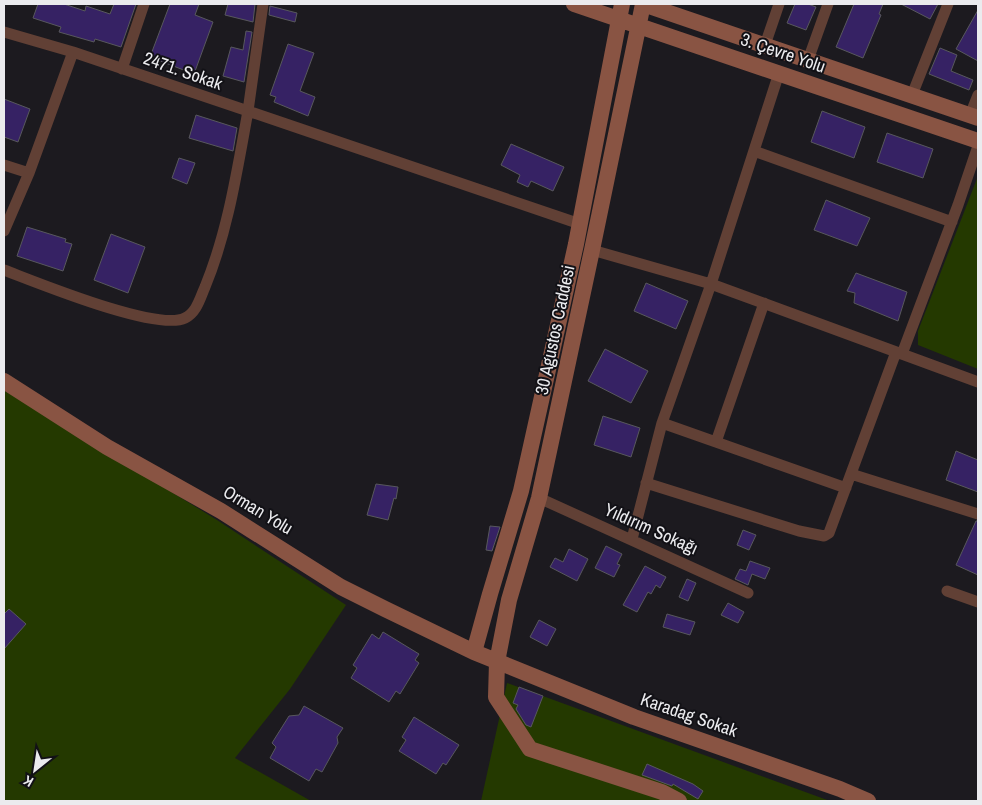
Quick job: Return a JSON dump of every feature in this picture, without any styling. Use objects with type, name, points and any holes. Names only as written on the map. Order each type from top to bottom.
[{"type":"main road","name":"3. Çevre Yolu","points":[[574,4],[620,11],[638,25],[978,141]]},
{"type":"main road","name":"3. Çevre Yolu","points":[[643,4],[974,117]]},
{"type":"main road","name":"30 Agustos Caddesi","points":[[643,4],[539,498],[509,600],[497,662],[496,697],[530,748],[662,792],[679,801]]},
{"type":"main road","name":"30 Agustos Caddesi","points":[[474,652],[521,492],[580,224],[620,11]]},
{"type":"main road","name":"Orman Yolu","points":[[4,381],[107,447],[221,511],[341,587],[497,662]]},
{"type":"main road","name":"Karadag Sokak","points":[[497,662],[634,717],[840,789],[868,801]]},
{"type":"street","points":[[122,69],[144,4]]},
{"type":"street","points":[[4,270],[63,293],[128,312],[171,321],[185,318],[195,310],[224,234],[248,111],[264,4]]},
{"type":"street","points":[[765,45],[779,4]]},
{"type":"street","points":[[808,60],[828,4]]},
{"type":"street","points":[[912,95],[948,4]]},
{"type":"street","name":"2471. Sokak","points":[[4,32],[72,52],[580,224]]},
{"type":"street","points":[[4,231],[29,174],[72,52]]},
{"type":"street","points":[[632,539],[662,423],[711,284],[779,74]]},
{"type":"street","points":[[974,117],[978,95]]},
{"type":"street","points":[[646,483],[799,531],[824,536],[829,533],[952,222],[978,146]]},
{"type":"street","points":[[754,151],[952,222]]},
{"type":"street","points":[[4,165],[29,174]]},
{"type":"street","points":[[592,250],[711,284],[978,382]]},
{"type":"street","points":[[716,442],[764,303]]},
{"type":"street","points":[[662,423],[846,488]]},
{"type":"street","points":[[851,474],[978,514]]},
{"type":"street","name":"Yıldırım Sokağı","points":[[539,498],[748,593]]},
{"type":"street","points":[[948,591],[978,602]]},
{"type":"green space","points":[[978,176],[978,369],[918,345],[918,331]]},
{"type":"green space","points":[[4,389],[217,520],[346,605],[290,689],[235,758],[311,801],[4,801]]},
{"type":"green space","points":[[507,683],[830,801],[481,801]]},
{"type":"building","points":[[38,4],[64,4],[85,11],[86,6],[110,14],[114,4],[136,4],[121,47],[95,39],[94,42],[59,32],[61,27],[33,18]]},
{"type":"building","points":[[170,4],[199,4],[195,15],[213,22],[194,74],[150,57]]},
{"type":"building","points":[[228,4],[255,4],[253,22],[225,15]]},
{"type":"building","points":[[795,4],[808,4],[816,7],[806,30],[787,23]]},
{"type":"building","points":[[854,4],[883,4],[879,14],[881,15],[863,58],[836,47]]},
{"type":"building","points":[[901,4],[938,4],[930,19]]},
{"type":"building","points":[[270,6],[297,13],[295,22],[269,15]]},
{"type":"building","points":[[978,10],[978,61],[956,49]]},
{"type":"building","points":[[246,31],[252,32],[244,82],[223,76],[231,47],[243,50]]},
{"type":"building","points":[[288,44],[314,53],[300,91],[315,97],[308,116],[274,102],[276,97],[270,95]]},
{"type":"building","points":[[940,48],[957,55],[951,71],[973,80],[969,90],[929,74]]},
{"type":"building","points":[[4,99],[30,109],[18,142],[4,137]]},
{"type":"building","points":[[822,111],[865,127],[854,158],[811,142]]},
{"type":"building","points":[[196,115],[237,128],[233,151],[189,138]]},
{"type":"building","points":[[887,133],[933,149],[923,178],[877,162]]},
{"type":"building","points":[[511,144],[564,167],[553,191],[531,181],[528,187],[517,182],[520,175],[501,165]]},
{"type":"building","points":[[179,158],[195,163],[187,184],[172,178]]},
{"type":"building","points":[[826,200],[870,218],[857,246],[814,230]]},
{"type":"building","points":[[27,227],[66,239],[65,242],[72,244],[63,271],[17,256]]},
{"type":"building","points":[[111,234],[145,247],[128,293],[94,280]]},
{"type":"building","points":[[856,273],[907,292],[898,321],[854,303],[855,293],[847,291]]},
{"type":"building","points":[[646,283],[688,301],[676,329],[634,311]]},
{"type":"building","points":[[605,349],[648,371],[631,403],[588,381]]},
{"type":"building","points":[[603,416],[640,428],[631,457],[594,445]]},
{"type":"building","points":[[956,451],[978,460],[978,492],[946,480]]},
{"type":"building","points":[[376,484],[398,487],[396,499],[394,498],[388,520],[367,515]]},
{"type":"building","points":[[976,521],[978,521],[978,575],[956,565]]},
{"type":"building","points":[[490,526],[500,527],[492,551],[486,550]]},
{"type":"building","points":[[743,530],[756,535],[749,550],[737,545]]},
{"type":"building","points":[[606,546],[622,554],[617,564],[620,565],[614,577],[595,568]]},
{"type":"building","points":[[569,549],[588,559],[577,581],[550,567],[555,558],[563,562]]},
{"type":"building","points":[[750,561],[770,568],[765,579],[752,574],[748,585],[735,579],[740,569],[746,571]]},
{"type":"building","points":[[645,566],[666,577],[660,588],[656,585],[651,594],[648,592],[637,612],[623,605]]},
{"type":"building","points":[[687,579],[696,583],[688,601],[679,597]]},
{"type":"building","points":[[728,603],[744,612],[738,623],[721,615]]},
{"type":"building","points":[[9,609],[26,624],[4,649],[4,614]]},
{"type":"building","points":[[667,614],[695,622],[690,635],[663,627]]},
{"type":"building","points":[[539,620],[556,629],[547,646],[530,637]]},
{"type":"building","points":[[383,632],[419,654],[415,660],[419,663],[400,694],[396,691],[389,702],[351,678],[357,668],[353,665],[372,634],[379,639]]},
{"type":"building","points":[[519,687],[543,696],[531,727],[526,725],[516,709],[518,705],[513,703]]},
{"type":"building","points":[[304,706],[343,728],[337,737],[338,743],[322,772],[316,769],[309,781],[270,758],[276,747],[272,743],[289,716],[299,715]]},
{"type":"building","points":[[414,717],[459,745],[446,765],[443,763],[436,774],[399,751],[406,740],[402,737]]},
{"type":"building","points":[[647,764],[693,784],[703,791],[698,799],[673,784],[672,786],[642,775]]}]
